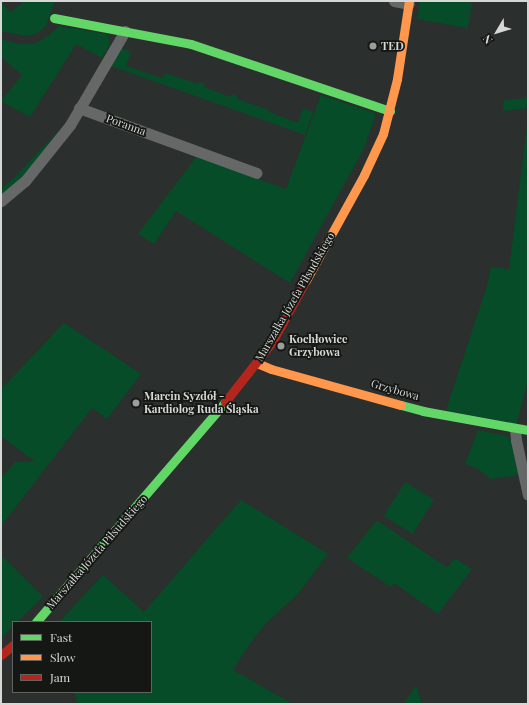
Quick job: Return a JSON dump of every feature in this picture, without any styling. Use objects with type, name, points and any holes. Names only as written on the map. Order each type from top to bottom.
[{"type":"street","points":[[394,1],[409,3]]},
{"type":"street","name":"Marszałka Józefa Piłsudskiego","points":[[37,621],[186,449],[257,363],[272,342],[364,175],[378,145],[390,111],[409,3]]},
{"type":"street","points":[[54,18],[191,44],[390,111]]},
{"type":"street","points":[[1,201],[25,181],[54,147],[70,125],[125,31]]},
{"type":"street","name":"Poranna","points":[[79,108],[257,173]]},
{"type":"street","name":"Grzybowa","points":[[257,363],[271,369],[408,407],[515,430],[528,430]]},
{"type":"street","points":[[515,430],[528,495]]},
{"type":"street","points":[[1,655],[12,646]]},
{"type":"green space","points":[[25,1],[55,1],[46,26],[36,34],[26,36],[1,31],[1,2],[10,12]]},
{"type":"green space","points":[[420,1],[461,1],[472,3],[468,28],[417,19]]},
{"type":"green space","points":[[59,26],[107,34],[110,40],[109,46],[102,58],[76,44],[30,117],[1,101],[22,75],[1,57],[1,39],[19,44],[34,44],[48,36]]},
{"type":"green space","points":[[121,48],[131,52],[126,66],[162,78],[165,73],[198,84],[199,82],[205,84],[204,87],[231,97],[232,94],[237,96],[237,99],[269,110],[269,112],[298,123],[303,108],[313,112],[305,135],[111,66]]},
{"type":"green space","points":[[321,95],[374,113],[375,117],[363,150],[290,283],[176,211],[154,244],[138,234],[197,156],[286,189]]},
{"type":"green space","points":[[528,98],[528,108],[503,111],[504,100]]},
{"type":"green space","points":[[528,119],[528,381],[516,425],[446,410],[486,289],[491,267],[509,269]]},
{"type":"green space","points":[[58,131],[36,161],[15,184],[1,195],[1,189],[14,178]]},
{"type":"green space","points":[[64,323],[141,374],[107,419],[92,408],[1,526],[1,478],[15,462],[34,461],[1,436],[1,389]]},
{"type":"green space","points":[[478,430],[507,436],[512,442],[519,475],[491,479],[478,469],[465,464]]},
{"type":"green space","points":[[405,482],[434,500],[413,534],[384,516]]},
{"type":"green space","points":[[241,500],[328,554],[297,595],[265,624],[251,642],[233,670],[293,704],[78,704],[74,693],[152,693],[152,621],[60,621],[103,575],[144,612]]},
{"type":"green space","points":[[376,521],[446,567],[450,566],[451,561],[456,559],[472,569],[438,614],[394,583],[391,587],[347,558]]},
{"type":"green space","points":[[1,555],[43,597],[18,621],[12,621],[12,627],[2,637]]},
{"type":"green space","points":[[416,685],[422,704],[404,704],[407,699]]},
{"type":"traffic: fast","points":[[54,18],[191,44],[390,111]]},
{"type":"traffic: fast","points":[[37,621],[225,402]]},
{"type":"traffic: fast","points":[[401,405],[423,411],[528,430]]},
{"type":"traffic: slow","points":[[305,282],[364,175],[383,134],[397,79],[409,1]]},
{"type":"traffic: slow","points":[[257,363],[271,369],[401,405]]},
{"type":"traffic: jam","points":[[225,402],[272,342],[305,282]]},
{"type":"traffic: jam","points":[[1,655],[12,646]]},
{"type":"place","name":"TED","points":[[373,46]]},
{"type":"place","name":"Kochłowice Grzybowa","points":[[281,346]]},
{"type":"place","name":"Marcin Syzdół - Kardiolog Ruda Śląska","points":[[136,403]]}]
